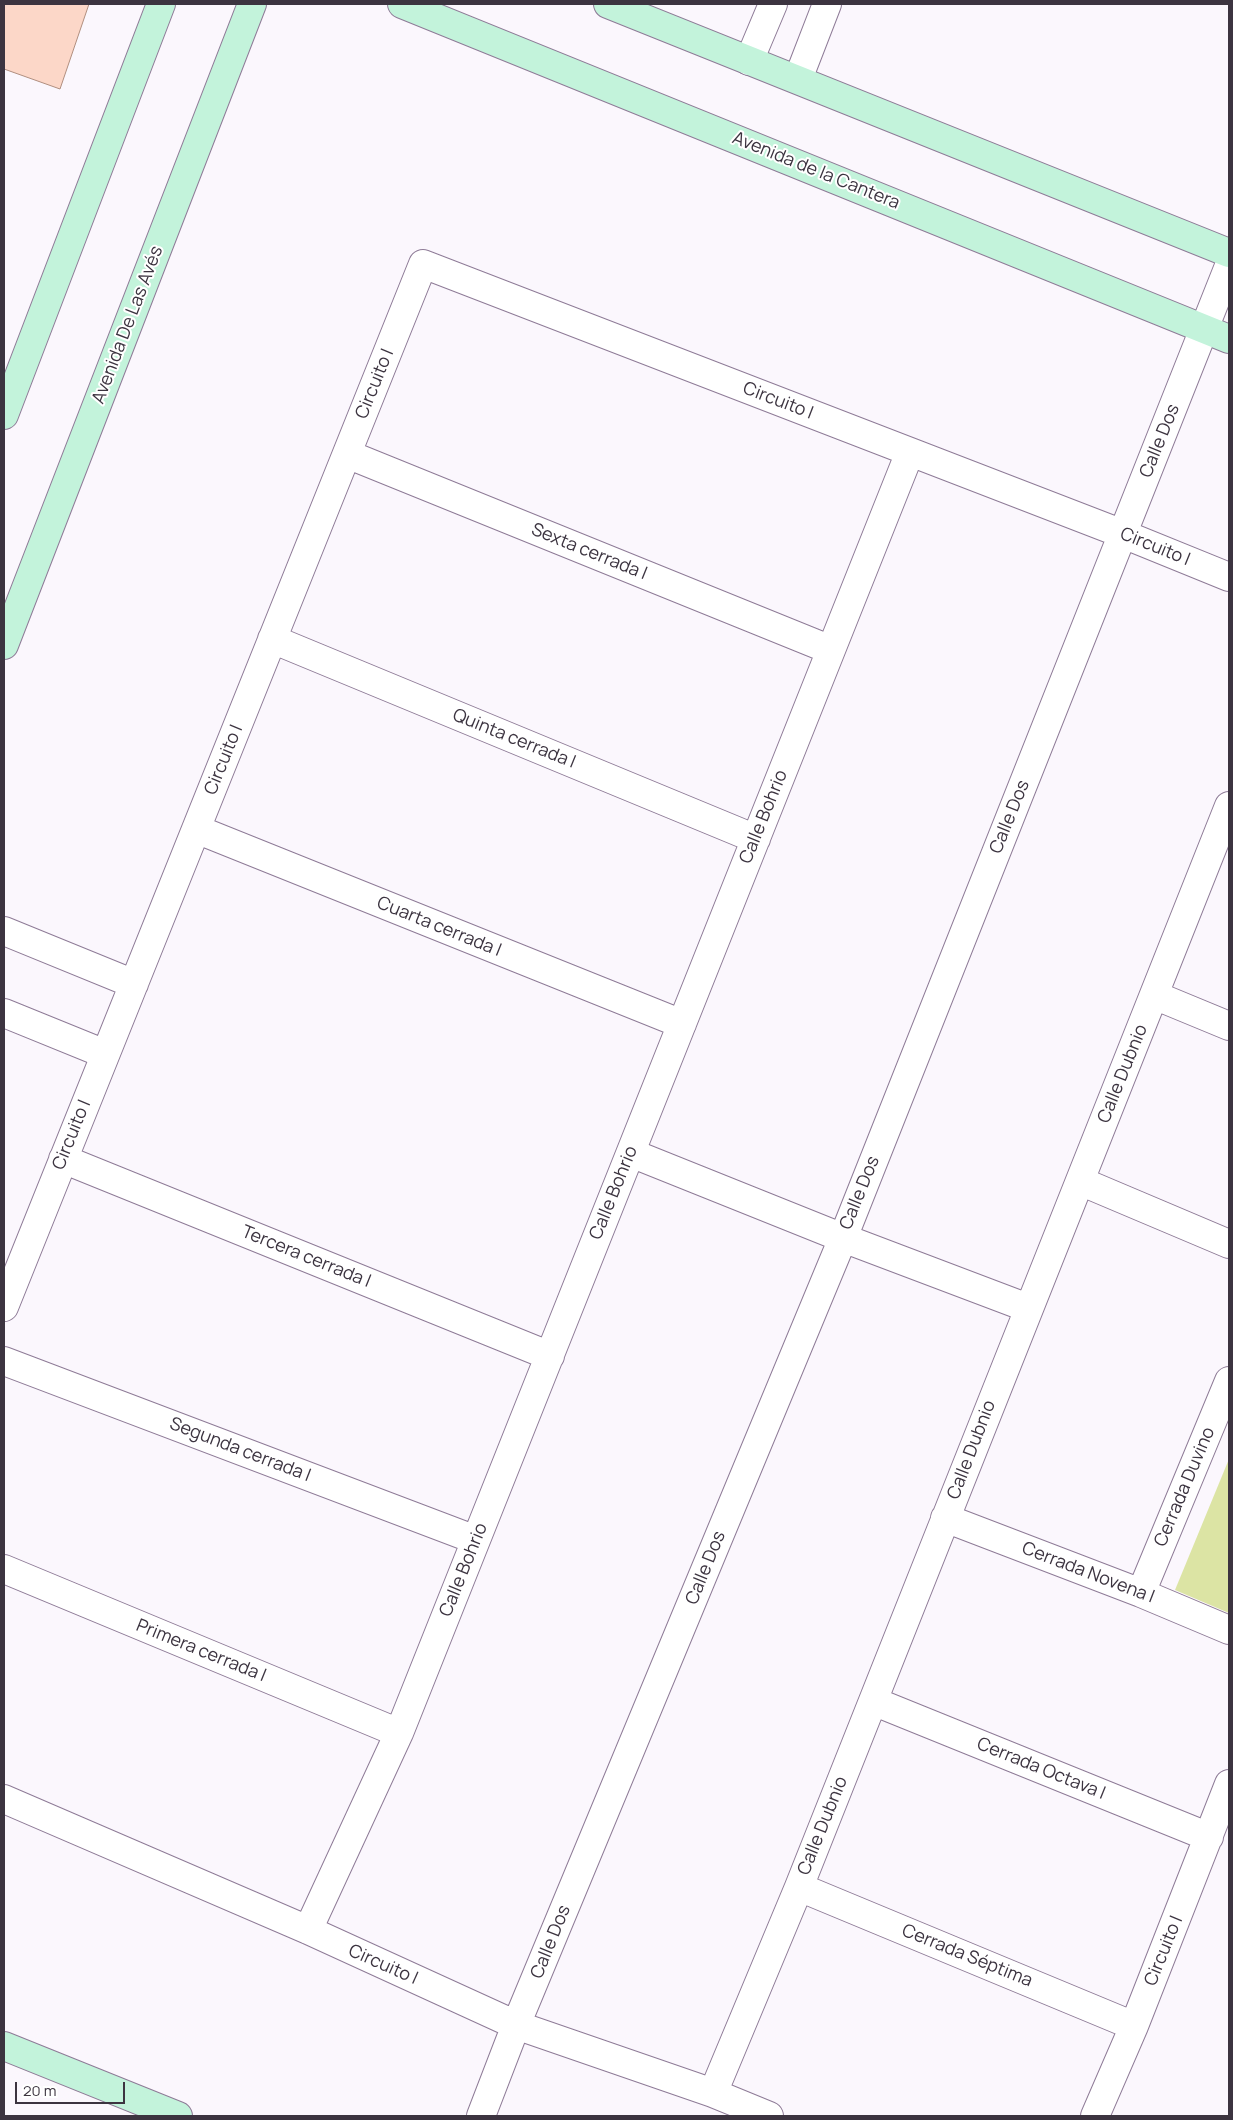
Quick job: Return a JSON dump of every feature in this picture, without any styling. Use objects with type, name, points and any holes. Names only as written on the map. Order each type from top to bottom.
[{"type":"street","points":[[4,415],[161,4]]},
{"type":"street","name":"Avenida De Las Avés","points":[[4,645],[252,4]]},
{"type":"street","name":"Avenida de la Cantera","points":[[402,4],[1229,339]]},
{"type":"street","points":[[608,4],[1229,253]]},
{"type":"street","points":[[749,61],[773,4]]},
{"type":"street","points":[[798,79],[827,4]]},
{"type":"street","name":"Circuito I","points":[[4,1307],[423,264],[1123,534],[1229,577]]},
{"type":"street","name":"Calle Dos","points":[[481,2116],[516,2025],[843,1238],[1229,266]]},
{"type":"street","name":"Calle Bohrio","points":[[308,1930],[399,1733],[910,452]]},
{"type":"street","name":"Sexta cerrada I","points":[[347,454],[831,650]]},
{"type":"street","name":"Quinta cerrada I","points":[[272,639],[756,839]]},
{"type":"street","name":"Calle Dubnio","points":[[713,2093],[799,1887],[1028,1308],[1229,808]]},
{"type":"street","name":"Cuarta cerrada I","points":[[196,829],[682,1024]]},
{"type":"street","points":[[4,930],[134,984]]},
{"type":"street","points":[[1154,996],[1229,1026]]},
{"type":"street","points":[[4,1013],[105,1054]]},
{"type":"street","points":[[631,1153],[843,1238],[1028,1308]]},
{"type":"street","name":"Tercera cerrada I","points":[[63,1159],[550,1356]]},
{"type":"street","points":[[1080,1181],[1229,1244]]},
{"type":"street","name":"Segunda cerrada I","points":[[4,1361],[476,1540]]},
{"type":"street","name":"Cerrada Duvino","points":[[1141,1593],[1229,1381]]},
{"type":"street","name":"Cerrada Novena I","points":[[945,1518],[1141,1593],[1229,1630]]},
{"type":"street","name":"Primera cerrada I","points":[[4,1569],[399,1733]]},
{"type":"street","name":"Cerrada Octava I","points":[[873,1701],[1209,1837]]},
{"type":"street","name":"Circuito I","points":[[1095,2116],[1134,2026],[1229,1784]]},
{"type":"street","name":"Circuito I","points":[[4,1799],[308,1930],[516,2025],[713,2093],[769,2116]]},
{"type":"street","name":"Cerrada Séptima","points":[[799,1887],[1134,2026]]},
{"type":"street","points":[[4,2046],[178,2116]]},
{"type":"green space","points":[[1229,1459],[1229,1613],[1175,1590]]},
{"type":"building","points":[[4,4],[89,4],[60,89],[4,69]]}]
